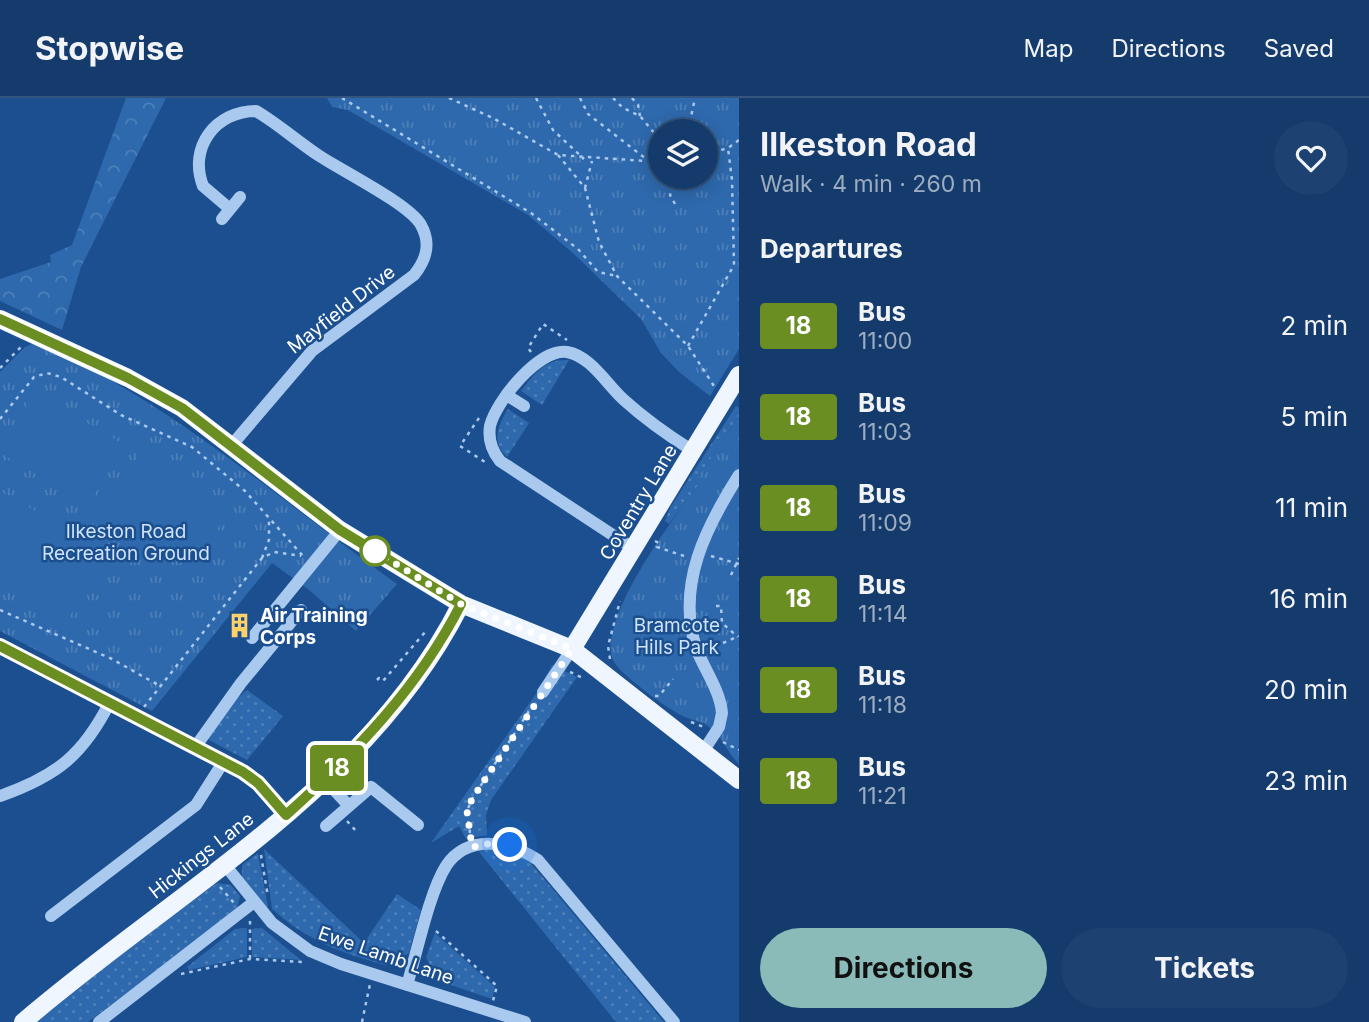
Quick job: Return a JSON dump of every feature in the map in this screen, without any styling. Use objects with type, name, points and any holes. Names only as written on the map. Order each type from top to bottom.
[{"type":"main road","points":[[2,324],[33,334],[128,378],[182,408],[340,530],[461,604],[572,649],[709,743],[739,780]]},
{"type":"main road","name":"Coventry Lane","points":[[572,649],[641,550],[693,451],[739,375]]},
{"type":"main road","name":"Hickings Lane","points":[[23,1022],[74,979],[225,865],[325,780],[422,672],[438,649],[461,604]]},
{"type":"street","name":"Mayfield Drive","points":[[231,446],[312,351],[414,275],[426,257],[425,233],[414,215],[320,157],[248,104],[214,126],[198,155],[203,186],[226,214],[240,197]]},
{"type":"street","points":[[641,550],[496,457],[490,439],[491,424],[508,396],[538,360],[551,353],[569,352],[586,361],[640,414],[693,451]]},
{"type":"street","points":[[508,396],[524,406]]},
{"type":"street","points":[[709,743],[721,719],[721,705],[701,661],[689,614],[690,587],[698,556],[717,510],[739,475]]},
{"type":"street","points":[[252,638],[308,560],[340,530]]},
{"type":"street","points":[[196,746],[241,682],[301,610]]},
{"type":"street","points":[[0,646],[224,761],[258,783],[286,815]]},
{"type":"street","points":[[543,692],[572,649]]},
{"type":"street","points":[[0,796],[39,779],[77,754],[93,735],[110,702]]},
{"type":"street","points":[[51,916],[203,799],[224,761]]},
{"type":"street","points":[[325,780],[349,806]]},
{"type":"street","points":[[326,826],[371,787],[418,825]]},
{"type":"street","points":[[407,985],[447,864],[472,847],[499,843],[519,848],[538,860],[674,1022]]},
{"type":"street","name":"Ewe Lamb Lane","points":[[225,865],[272,923],[310,951],[524,1022]]},
{"type":"street","points":[[54,894],[63,906]]},
{"type":"street","points":[[99,1022],[254,902]]},
{"type":"path","points":[[342,98],[531,213],[578,249],[598,272],[617,276]]},
{"type":"path","points":[[449,98],[493,118],[558,156],[585,188],[599,242],[617,276],[688,346],[716,393]]},
{"type":"path","points":[[536,98],[553,130],[584,159]]},
{"type":"path","points":[[580,98],[588,114],[648,160]]},
{"type":"path","points":[[613,98],[623,108],[640,116],[648,125]]},
{"type":"path","points":[[632,98],[638,105],[640,116]]},
{"type":"path","points":[[691,119],[695,98]]},
{"type":"path","points":[[718,151],[739,140]]},
{"type":"path","points":[[688,346],[734,265],[733,192],[728,148]]},
{"type":"path","points":[[558,156],[648,162]]},
{"type":"path","points":[[585,188],[592,160]]},
{"type":"path","points":[[672,189],[670,194],[675,204]]},
{"type":"path","points":[[538,360],[528,348],[543,324],[573,343],[569,352]]},
{"type":"path","points":[[0,368],[33,334]]},
{"type":"path","points":[[0,419],[34,377],[53,374],[74,383],[121,415],[183,440],[245,491],[308,560]]},
{"type":"path","points":[[491,424],[479,418],[460,446],[488,464],[496,457]]},
{"type":"path","points":[[138,716],[262,558],[270,534],[269,516]]},
{"type":"path","points":[[641,550],[655,541],[659,543],[657,547],[664,552],[692,558],[706,554],[737,564]]},
{"type":"path","points":[[262,558],[274,552],[308,560]]},
{"type":"path","points":[[731,575],[739,558]]},
{"type":"path","points":[[612,666],[608,646],[621,598]]},
{"type":"path","points":[[716,606],[721,606],[722,623],[739,636],[723,643]]},
{"type":"path","points":[[0,610],[112,659],[160,686]]},
{"type":"path","points":[[377,680],[379,678],[383,681],[428,629]]},
{"type":"path","points":[[653,698],[673,679]]},
{"type":"path","points":[[472,847],[467,811],[472,799],[543,692]]},
{"type":"path","points":[[649,695],[663,706]]},
{"type":"path","points":[[683,720],[702,725],[709,743],[739,750]]},
{"type":"path","points":[[258,838],[268,899]]},
{"type":"path","points":[[425,928],[436,932],[497,986],[491,1011]]},
{"type":"path","points":[[163,973],[167,977],[250,959],[302,962],[310,951]]},
{"type":"path","points":[[362,1022],[373,974]]},
{"type":"green space","points":[[126,98],[166,98],[81,267],[62,330],[0,301],[0,279],[51,262],[50,255],[72,245]]},
{"type":"green space","points":[[327,98],[739,98],[739,349],[710,396],[679,372],[661,353],[641,319],[574,254],[528,215],[348,110],[332,107]]},
{"type":"green space","name":"Ilkeston Road Recreation Ground","points":[[32,344],[104,377],[151,405],[223,454],[397,584],[356,631],[309,590],[272,563],[152,711],[0,631],[0,372],[25,347]]},
{"type":"green space","points":[[569,360],[542,405],[521,391],[536,373],[547,365]]},
{"type":"green space","points":[[34,392],[123,444],[88,504],[0,453]]},
{"type":"green space","points":[[736,406],[739,408],[739,416],[696,481],[699,484],[669,524],[665,521],[670,508]]},
{"type":"green space","points":[[508,409],[529,423],[507,457],[499,446],[498,433]]},
{"type":"green space","name":"Bramcote Hills Park","points":[[739,416],[739,764],[709,727],[669,708],[631,679],[617,666],[611,650],[614,627],[623,601],[655,546],[698,485],[695,482]]},
{"type":"green space","points":[[140,454],[230,508],[193,568],[104,514]]},
{"type":"green space","points":[[0,491],[107,551],[66,623],[0,586]]},
{"type":"green space","points":[[552,665],[577,677],[491,800],[486,815],[487,835],[466,839],[459,826],[431,843],[538,691]]},
{"type":"green space","points":[[247,690],[283,716],[247,760],[209,740],[207,734],[229,705]]},
{"type":"green space","points":[[264,849],[364,943],[397,894],[421,910],[409,953],[385,965],[325,944],[285,920],[272,909]]},
{"type":"green space","points":[[505,849],[530,862],[664,1022],[616,1022],[479,852]]},
{"type":"green space","points":[[258,853],[267,908],[242,877],[242,865]]},
{"type":"green space","points":[[217,883],[231,885],[240,896],[237,910],[88,1022],[35,1022],[150,931]]},
{"type":"green space","points":[[247,928],[247,957],[189,970],[187,967],[235,929]]},
{"type":"green space","points":[[262,928],[301,960],[252,957],[252,929]]},
{"type":"green space","points":[[435,933],[495,987],[492,999],[436,980],[426,957]]},
{"type":"bus line","name":"18","points":[[0,319],[128,378],[182,408],[340,530],[461,604],[438,649],[400,699],[325,780],[286,815],[258,783],[243,772],[0,646]]},
{"type":"place","name":"Air Training Corps","points":[[240,626]]},
{"type":"route","points":[[375,551],[461,604],[572,649],[495,762],[467,811],[472,847],[492,843],[510,845]]}]
